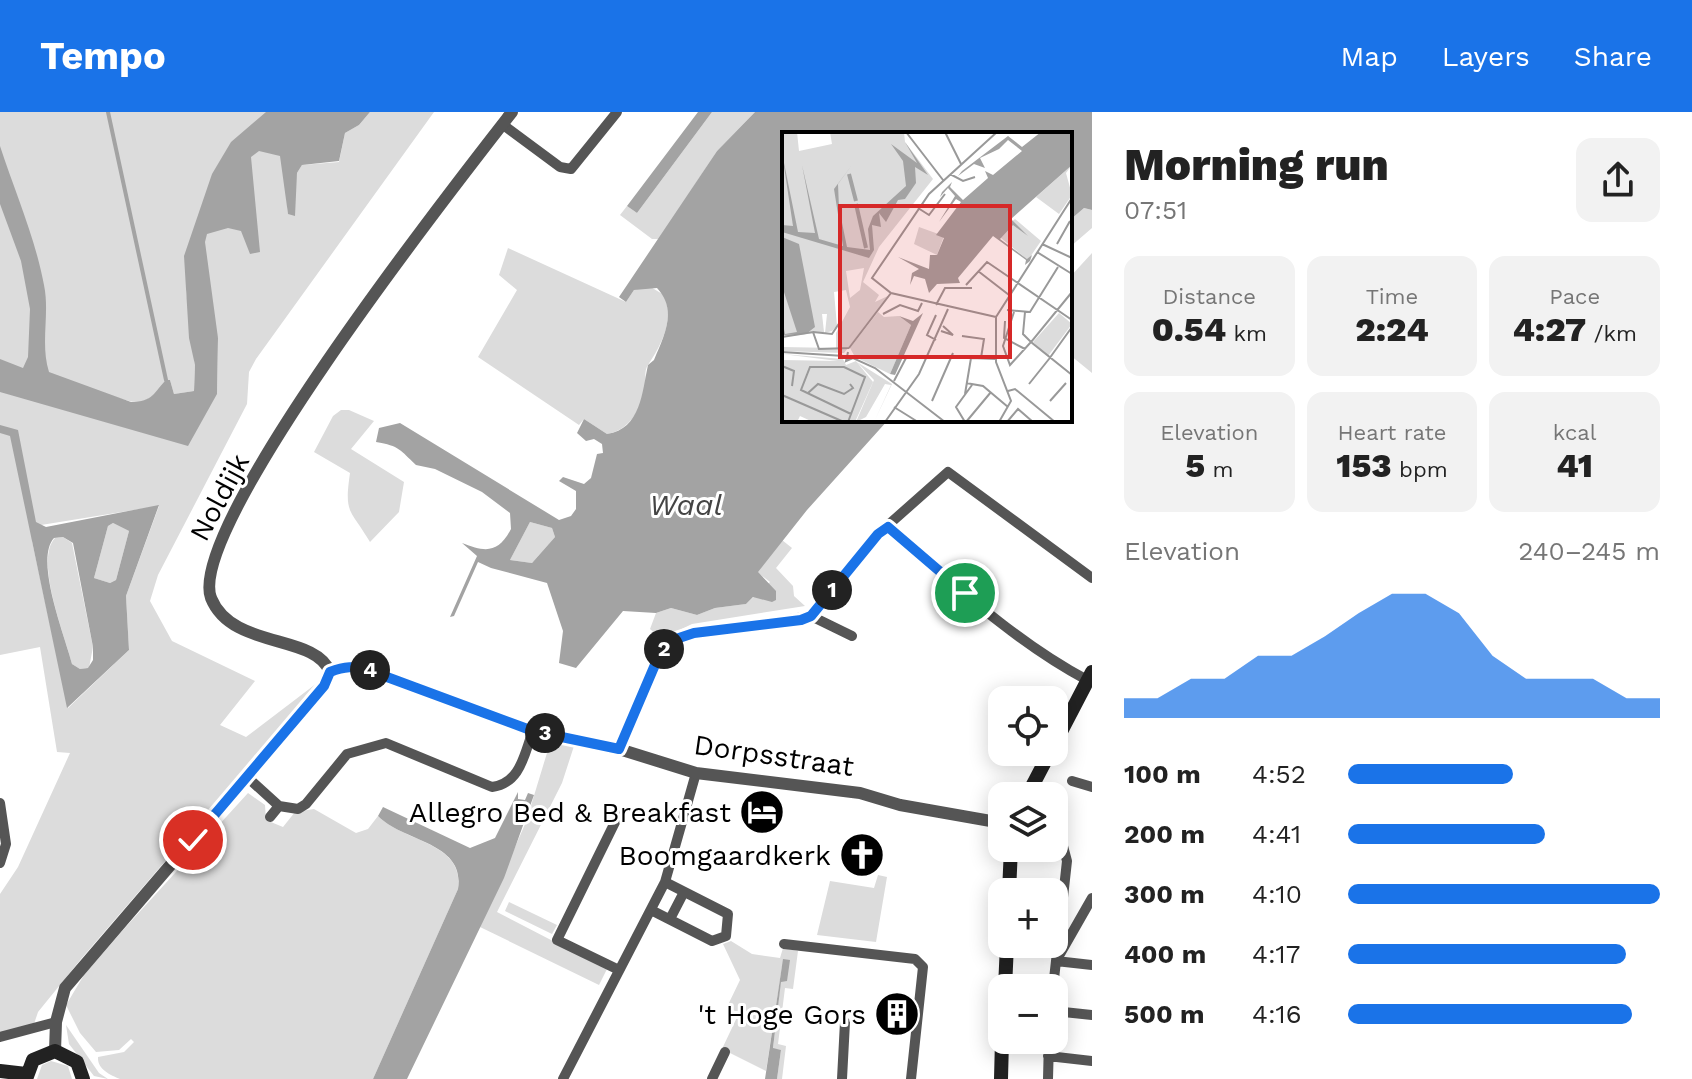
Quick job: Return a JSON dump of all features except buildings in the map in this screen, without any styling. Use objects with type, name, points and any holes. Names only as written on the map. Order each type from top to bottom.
[{"type":"main road","points":[[1068,718],[1090,676]]},
{"type":"main road","points":[[0,1071],[26,1077],[33,1060],[55,1051],[77,1062],[83,1079]]},
{"type":"main road","points":[[1001,1079],[1002,1054]]},
{"type":"street","name":"Noldijk","points":[[330,672],[317,656],[258,637],[223,615],[208,589],[212,560],[235,510],[327,361],[512,112]]},
{"type":"street","points":[[502,124],[560,167],[571,169],[617,112]]},
{"type":"street","points":[[811,616],[878,534],[948,472],[1092,578]]},
{"type":"street","points":[[888,527],[972,602],[1051,661],[1090,676]]},
{"type":"street","points":[[619,749],[660,653],[679,638],[811,616],[852,636]]},
{"type":"street","points":[[55,1051],[56,1022],[65,988],[324,686],[330,672],[353,666],[368,670],[541,732],[516,775],[505,785],[492,787],[386,743],[347,754],[306,804],[298,809],[279,806],[247,777]]},
{"type":"street","name":"Dorpsstraat","points":[[541,732],[619,749],[696,773],[860,793],[900,805],[988,821]]},
{"type":"street","points":[[563,1079],[665,882],[696,773]]},
{"type":"street","points":[[1072,781],[1092,787]]},
{"type":"street","points":[[0,803],[6,844],[0,863]]},
{"type":"street","points":[[270,817],[279,806]]},
{"type":"street","points":[[619,970],[557,940],[620,812]]},
{"type":"street","points":[[1055,974],[1067,862]]},
{"type":"street","points":[[651,910],[712,941],[726,936],[728,914],[665,882]]},
{"type":"street","points":[[670,919],[684,892]]},
{"type":"street","points":[[1056,961],[1092,898]]},
{"type":"street","points":[[784,944],[915,959],[923,967],[911,1079]]},
{"type":"street","points":[[1056,961],[1092,965]]},
{"type":"street","points":[[1068,1012],[1092,1015]]},
{"type":"street","points":[[0,1037],[56,1022]]},
{"type":"street","points":[[842,1079],[845,1022]]},
{"type":"street","points":[[712,1079],[725,1052]]},
{"type":"street","points":[[1048,1079],[1048,1056],[1091,1060]]},
{"type":"shaded area","points":[[0,112],[334,112],[284,171],[288,214],[297,173],[302,165],[339,162],[345,133],[359,125],[370,112],[434,112],[256,359],[249,372],[247,404],[158,575],[150,601],[172,641],[255,681],[220,725],[246,737],[321,680],[81,959],[38,1012],[34,1024],[0,1034],[0,894],[18,867],[70,753],[57,752],[40,647],[0,655]],"holes":[[[186,290],[218,338],[217,394],[99,420],[113,396],[140,402],[170,380],[174,394],[194,391],[195,365]],[[159,506],[126,596],[129,650],[68,708],[32,541],[41,525]]]},
{"type":"shaded area","points":[[712,112],[755,112],[717,151],[659,239],[652,239],[620,215],[627,206],[637,213]]},
{"type":"shaded area","points":[[1084,208],[1092,210],[1092,228],[1072,245],[1072,218]]},
{"type":"shaded area","points":[[508,248],[626,302],[634,290],[649,286],[664,295],[668,314],[665,332],[647,368],[640,405],[621,429],[607,434],[584,419],[579,425],[478,357],[517,290],[499,275]]},
{"type":"shaded area","points":[[1092,253],[1092,373],[1072,357],[1072,275]]},
{"type":"shaded area","points":[[341,410],[349,410],[374,421],[351,449],[404,482],[399,512],[370,542],[348,504],[350,473],[314,452],[333,416]]},
{"type":"shaded area","points":[[530,522],[552,528],[555,537],[532,563],[510,560]]},
{"type":"shaded area","points":[[113,523],[129,531],[116,580],[110,583],[94,578],[108,526]]},
{"type":"shaded area","points":[[63,537],[72,543],[93,647],[89,668],[80,669],[72,664],[49,580],[49,549],[55,538]]},
{"type":"shaded area","points":[[782,540],[792,548],[776,568],[793,586],[794,596],[805,606],[692,624],[661,639],[650,629],[656,613],[671,608],[697,615],[715,608],[746,604],[770,582],[757,572]]},
{"type":"shaded area","points":[[550,743],[574,746],[562,783],[497,912],[607,969],[599,985],[480,927],[526,822]]},
{"type":"shaded area","points":[[248,793],[265,805],[266,820],[283,827],[295,812],[314,809],[356,833],[368,829],[378,816],[389,825],[442,852],[452,861],[458,873],[458,889],[373,1079],[120,1079],[112,1076],[102,1068],[98,1057],[124,1052],[134,1042],[131,1039],[119,1050],[96,1052],[80,1033],[66,1005],[84,975]]},
{"type":"shaded area","points":[[878,875],[887,877],[876,942],[817,935],[830,881],[874,888]]},
{"type":"shaded area","points":[[509,902],[557,925],[552,934],[505,911]]},
{"type":"shaded area","points":[[731,941],[752,954],[780,958],[783,948],[798,951],[793,989],[785,988],[778,1044],[786,1046],[782,1079],[777,1079],[781,1050],[773,1049],[783,960],[766,1071],[722,1049],[739,1013],[727,1007],[740,980],[723,944]]},
{"type":"shaded area","points":[[66,1025],[99,1073],[108,1079],[94,1076],[69,1044]]},
{"type":"shaded area","points":[[51,1061],[68,1066],[72,1079],[37,1079],[42,1065]]},
{"type":"water","points":[[266,112],[370,112],[359,125],[345,133],[339,161],[302,165],[297,173],[295,216],[288,214],[280,156],[259,151],[251,157],[260,252],[250,254],[241,231],[228,228],[207,234],[205,242],[218,338],[217,394],[188,446],[0,392],[0,359],[23,368],[28,357],[30,309],[21,261],[0,204],[0,146],[40,267],[46,296],[45,351],[49,372],[138,402],[152,396],[166,380],[170,380],[174,394],[194,391],[195,365],[189,338],[184,256],[212,174],[231,142]]},
{"type":"water","points":[[698,112],[712,112],[637,213],[627,206]]},
{"type":"water","name":"Waal","points":[[755,112],[1092,112],[1092,210],[1084,208],[1072,218],[1072,132],[782,132],[782,422],[886,422],[807,510],[758,572],[776,591],[776,600],[772,602],[753,597],[746,604],[715,608],[697,615],[671,608],[656,613],[623,611],[576,668],[559,663],[563,631],[547,583],[478,562],[454,616],[450,617],[477,556],[462,543],[484,549],[496,547],[511,529],[510,513],[482,492],[435,469],[416,465],[399,449],[376,442],[379,428],[400,423],[559,520],[571,516],[576,509],[576,491],[559,481],[563,477],[584,484],[591,478],[597,454],[603,453],[602,444],[594,439],[586,441],[577,433],[584,419],[607,434],[627,425],[638,408],[648,365],[654,360],[667,323],[667,305],[657,288],[634,290],[626,302],[619,297],[717,151]],"holes":[[[530,522],[552,528],[555,537],[532,563],[510,560]]]},
{"type":"water","points":[[0,425],[18,430],[36,522],[46,527],[159,505],[126,596],[129,650],[67,708],[10,436],[0,433]],"holes":[[[113,523],[129,531],[116,580],[110,583],[94,578],[108,526]],[[63,537],[73,543],[93,647],[93,660],[88,668],[80,669],[72,664],[49,580],[49,549],[54,538]]]},
{"type":"water","points":[[518,792],[518,799],[525,800],[528,793],[534,795],[504,878],[407,1079],[373,1079],[458,889],[458,873],[443,852],[389,825],[378,816],[383,807],[470,848],[495,838]]},
{"type":"water","points":[[783,959],[790,960],[787,981],[781,982],[773,1048],[781,1050],[777,1079],[765,1079]]},
{"type":"waterway","points":[[108,112],[166,380]]},
{"type":"place","name":"Allegro Bed & Breakfast","points":[[762,812]]},
{"type":"place","name":"Boomgaardkerk","points":[[862,855]]},
{"type":"place","name":"'t Hoge Gors","points":[[897,1014]]},
{"type":"route","points":[[193,840],[324,686],[330,672],[345,667],[368,670],[533,731],[619,749],[660,653],[679,638],[694,633],[801,620],[811,616],[878,534],[888,527],[965,593]]}]
